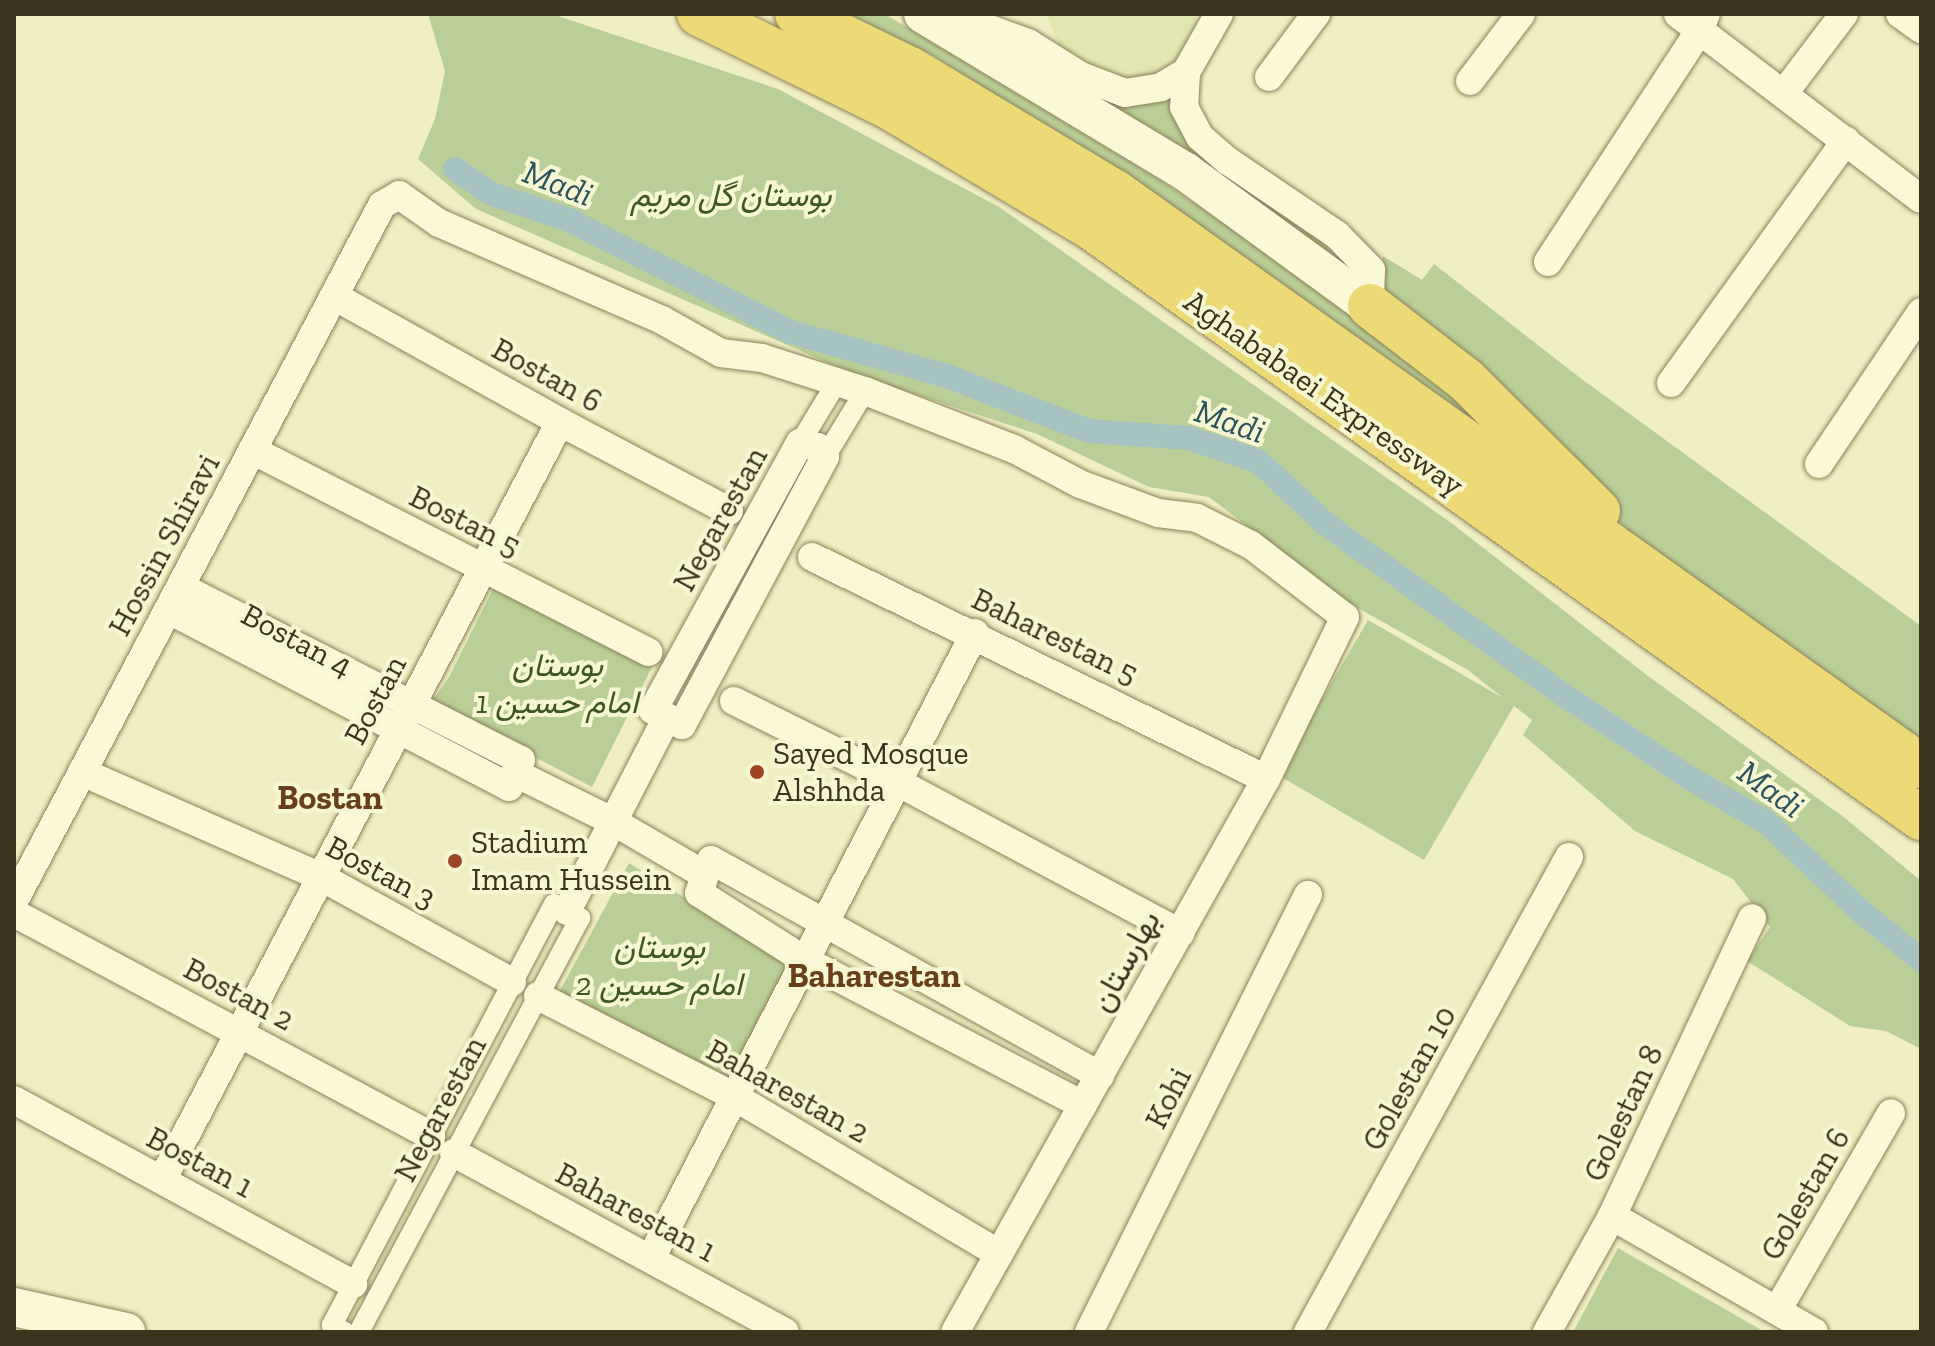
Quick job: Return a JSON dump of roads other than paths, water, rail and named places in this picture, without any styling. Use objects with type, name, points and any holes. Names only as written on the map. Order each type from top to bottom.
[{"type":"highway","name":"Aghababaei Expressway","points":[[699,14],[889,107],[1092,228],[1921,818]]},
{"type":"highway","name":"Aghababaei Expressway","points":[[797,14],[910,69],[1115,192],[1921,766]]},
{"type":"highway","points":[[1370,306],[1466,380],[1675,591]]},
{"type":"highway","points":[[1709,667],[1921,852]]},
{"type":"main road","points":[[924,14],[1186,172],[1370,306]]},
{"type":"main road","points":[[14,1307],[126,1332]]},
{"type":"street","points":[[924,14],[973,23],[1028,43],[1081,76],[1125,93],[1161,87],[1186,72]]},
{"type":"street","points":[[1219,14],[1186,72],[1184,107],[1200,137],[1228,161],[1337,235],[1371,270],[1370,306]]},
{"type":"street","points":[[1269,77],[1316,14]]},
{"type":"street","points":[[1470,81],[1521,14]]},
{"type":"street","points":[[1784,93],[1844,14]]},
{"type":"street","points":[[1900,14],[1921,29]]},
{"type":"street","points":[[1548,262],[1694,20],[1921,199]]},
{"type":"street","points":[[1671,383],[1846,140]]},
{"type":"street","name":"Hossin Shiravi","points":[[14,901],[382,205],[399,195],[439,223],[662,320],[721,353],[762,358],[837,382]]},
{"type":"street","name":"Bostan 6","points":[[334,296],[560,422],[729,511]]},
{"type":"street","points":[[1819,464],[1921,312]]},
{"type":"street","points":[[800,443],[837,382],[865,391],[825,457]]},
{"type":"street","name":"بهارستان","points":[[865,391],[1014,449],[1080,484],[1158,513],[1197,518],[1251,545],[1345,617],[1266,779],[955,1332]]},
{"type":"street","name":"Bostan","points":[[162,1180],[560,422]]},
{"type":"street","name":"Negarestan","points":[[800,443],[818,447],[825,457],[682,725],[653,710],[800,443]]},
{"type":"street","name":"Bostan 5","points":[[252,450],[648,652]]},
{"type":"street","name":"Baharestan 5","points":[[812,557],[975,633],[1266,779]]},
{"type":"street","name":"Bostan 4","points":[[175,599],[411,705],[521,760],[509,787],[398,731],[175,599]]},
{"type":"street","points":[[651,1258],[975,633]]},
{"type":"street","points":[[734,701],[899,783],[1180,933]]},
{"type":"street","name":"Negarestan","points":[[359,1332],[538,996],[614,822],[667,717]]},
{"type":"street","name":"Bostan 3","points":[[82,772],[321,877],[512,982]]},
{"type":"street","name":"Bostan 4","points":[[515,773],[614,822],[705,875]]},
{"type":"street","name":"Golestan 10","points":[[1308,1332],[1569,857]]},
{"type":"street","points":[[1083,1105],[806,961],[699,893],[711,860],[1100,1076]]},
{"type":"street","name":"Kohi","points":[[1089,1332],[1308,895]]},
{"type":"street","points":[[345,1332],[332,1325],[554,904],[573,914]]},
{"type":"street","name":"Bostan 2","points":[[14,913],[431,1136]]},
{"type":"street","name":"Golestan 8","points":[[1547,1332],[1612,1216],[1752,918]]},
{"type":"street","name":"Baharestan 2","points":[[538,996],[735,1097],[999,1254]]},
{"type":"street","name":"Bostan 1","points":[[14,1100],[353,1284]]},
{"type":"street","name":"Golestan 6","points":[[1778,1309],[1891,1113]]},
{"type":"street","name":"Baharestan 1","points":[[454,1153],[785,1332]]},
{"type":"street","points":[[1612,1216],[1814,1332]]},
{"type":"waterway","name":"Madi","points":[[455,169],[492,194],[569,220],[791,332],[947,376],[1089,431],[1188,438],[1258,461],[1327,525],[1555,689],[1691,779],[1766,822],[1863,913],[1921,960]]},
{"type":"place","name":"Sayed Mosque Alshhda","points":[[757,772]]},
{"type":"place","name":"Stadium Imam Hussein","points":[[455,861]]},
{"type":"district","name":"Bostan","points":[[330,798]]},
{"type":"district","name":"Baharestan","points":[[874,976]]},
{"type":"park label","name":"بوستان گل مریم","points":[[731,195]]},
{"type":"park label","name":"بوستان امام حسین 1","points":[[557,684]]},
{"type":"park label","name":"بوستان امام حسین 2","points":[[659,966]]}]
